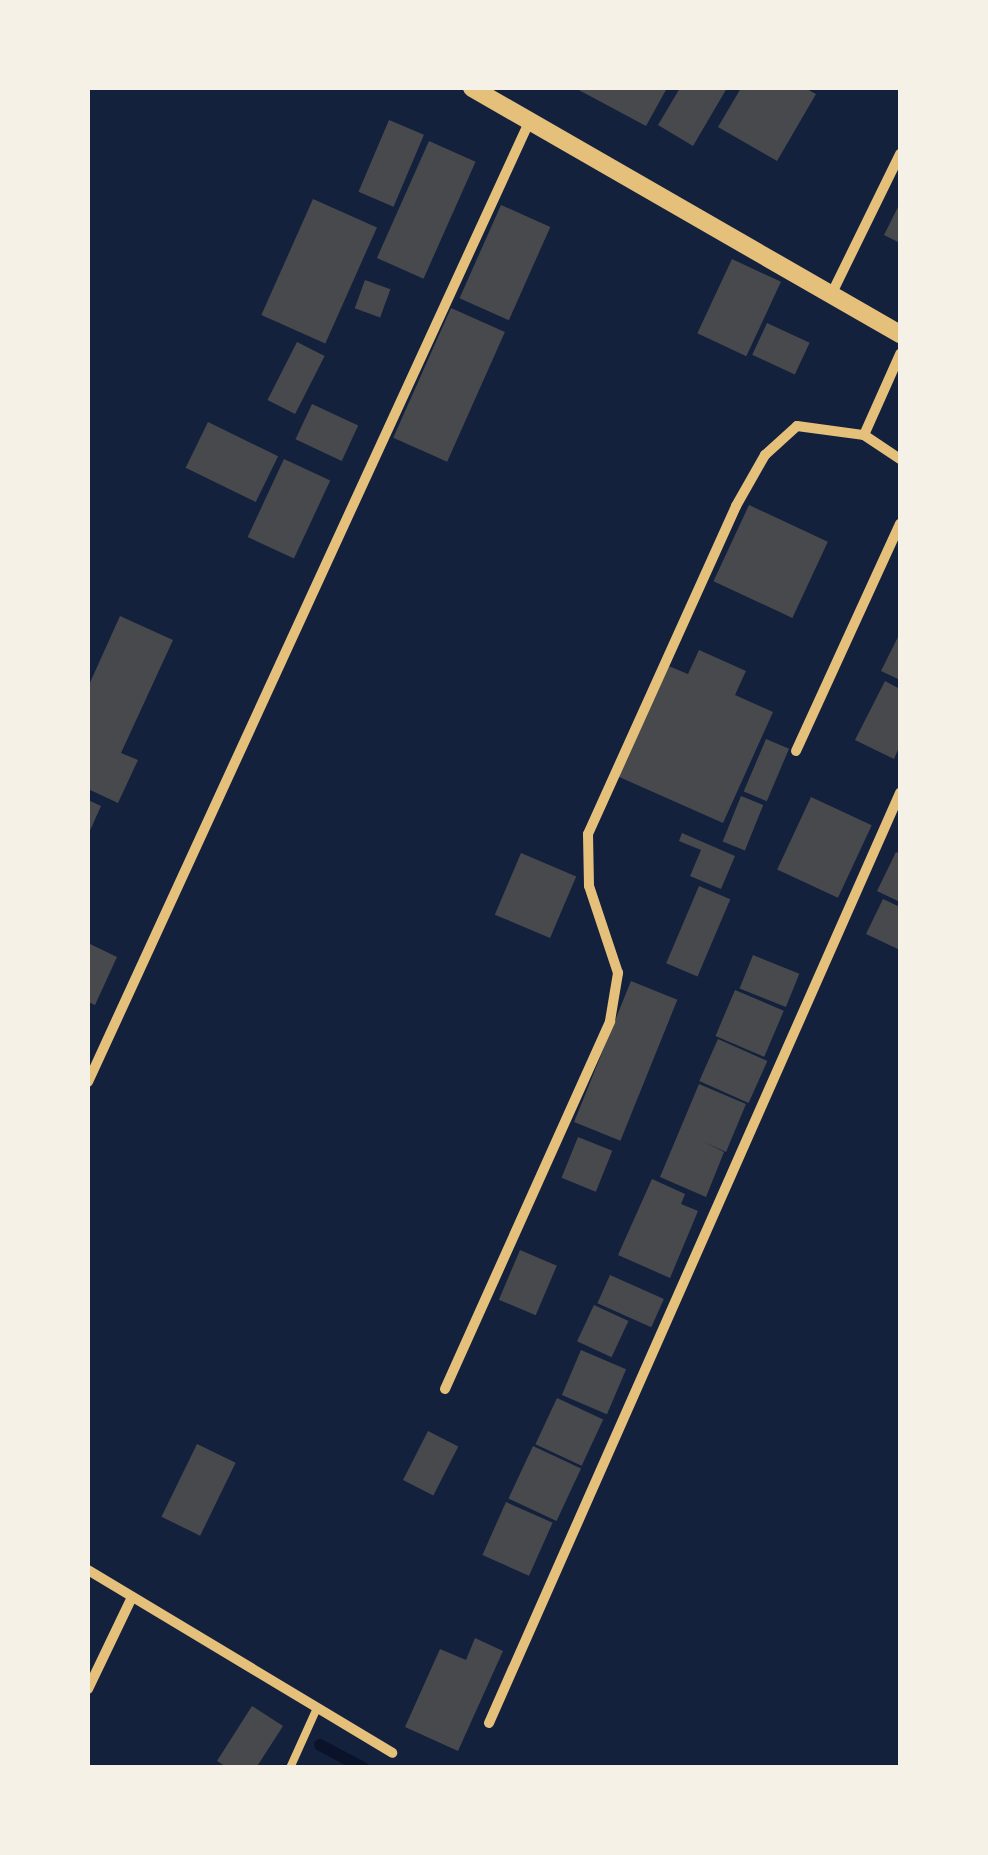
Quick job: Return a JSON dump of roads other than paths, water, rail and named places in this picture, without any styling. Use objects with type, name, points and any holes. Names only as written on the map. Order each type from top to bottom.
[{"type":"street","points":[[472,88],[900,334]]},
{"type":"street","points":[[88,1082],[530,119]]},
{"type":"street","points":[[832,293],[900,154]]},
{"type":"street","points":[[864,435],[900,354]]},
{"type":"street","points":[[445,1389],[610,1021],[618,973],[590,886],[588,834],[766,454],[797,426],[864,435],[900,460]]},
{"type":"street","points":[[796,751],[900,524]]},
{"type":"street","points":[[489,1722],[900,793]]},
{"type":"street","points":[[88,1570],[392,1752]]},
{"type":"street","points":[[88,1688],[132,1596]]},
{"type":"lane","points":[[290,1768],[318,1708]]},
{"type":"waterway","points":[[320,1745],[363,1768]]}]
